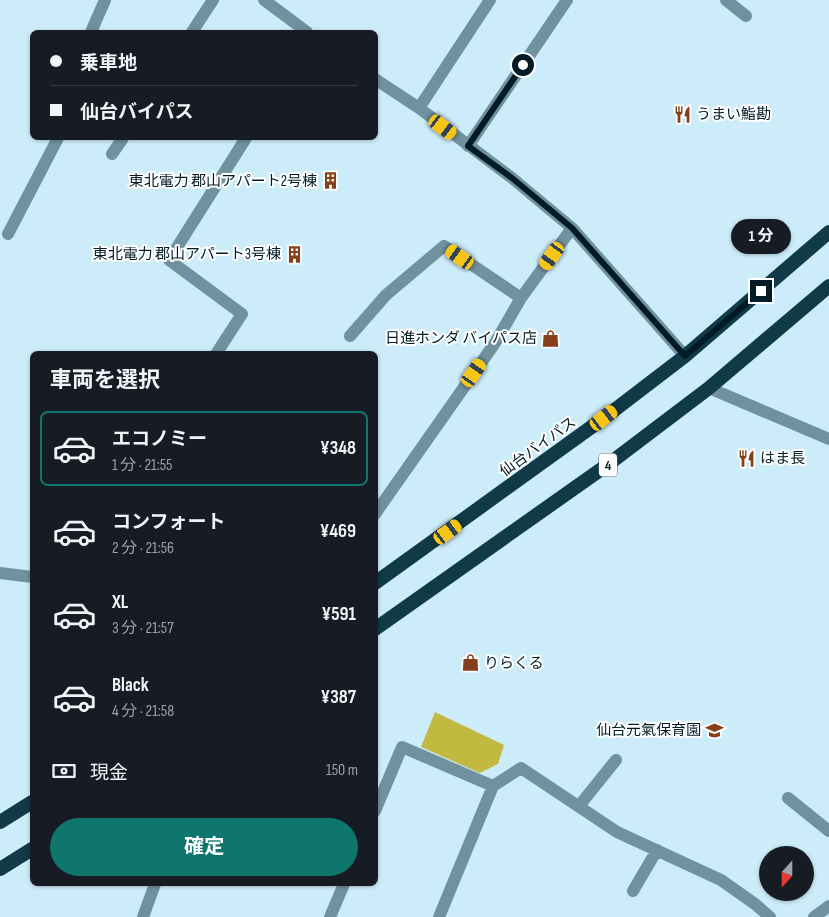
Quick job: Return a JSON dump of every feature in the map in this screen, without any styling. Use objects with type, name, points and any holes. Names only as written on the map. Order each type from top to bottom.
[{"type":"highway","name":"仙台バイパス","points":[[378,580],[578,438],[685,356],[829,232]]},
{"type":"highway","name":"4","points":[[378,628],[610,463],[709,388],[829,286]]},
{"type":"highway","points":[[0,822],[30,803]]},
{"type":"highway","points":[[0,868],[30,850]]},
{"type":"street","points":[[92,30],[105,0]]},
{"type":"street","points":[[193,30],[213,0]]},
{"type":"street","points":[[264,0],[304,30]]},
{"type":"street","points":[[418,108],[490,0]]},
{"type":"street","points":[[468,146],[567,0]]},
{"type":"street","points":[[726,0],[746,16]]},
{"type":"street","points":[[378,81],[418,108],[512,178],[572,228],[685,356]]},
{"type":"street","points":[[8,234],[57,140]]},
{"type":"street","points":[[112,154],[122,140]]},
{"type":"street","points":[[218,351],[242,314],[169,260],[245,140]]},
{"type":"street","points":[[378,510],[495,343],[520,298],[572,228]]},
{"type":"street","points":[[350,336],[386,295],[444,246],[520,298]]},
{"type":"street","points":[[709,388],[829,438]]},
{"type":"street","points":[[0,573],[30,577]]},
{"type":"street","points":[[378,804],[402,748],[493,786]]},
{"type":"street","points":[[579,806],[616,760]]},
{"type":"street","points":[[439,917],[493,786],[521,768],[617,832],[721,880],[756,904],[770,917]]},
{"type":"street","points":[[788,798],[829,831]]},
{"type":"street","points":[[633,891],[657,850]]},
{"type":"street","points":[[143,917],[154,886]]},
{"type":"street","points":[[330,917],[343,886]]},
{"type":"street","points":[[814,917],[829,906]]},
{"type":"shaded area","points":[[435,712],[504,745],[498,764],[480,773],[421,747]]},
{"type":"place","name":"うまい鮨勘","points":[[682,114]]},
{"type":"place","name":"東北電力 郡山アパート2号棟","points":[[331,181]]},
{"type":"place","name":"東北電力 郡山アパート3号棟","points":[[295,254]]},
{"type":"place","name":"日進ホンダ バイパス店","points":[[551,338]]},
{"type":"place","name":"はま長","points":[[746,458]]},
{"type":"place","name":"りらくる","points":[[470,663]]},
{"type":"place","name":"仙台元氣保育園","points":[[715,730]]},
{"type":"route","points":[[523,65],[468,146],[512,178],[572,228],[685,356],[761,291]]}]
